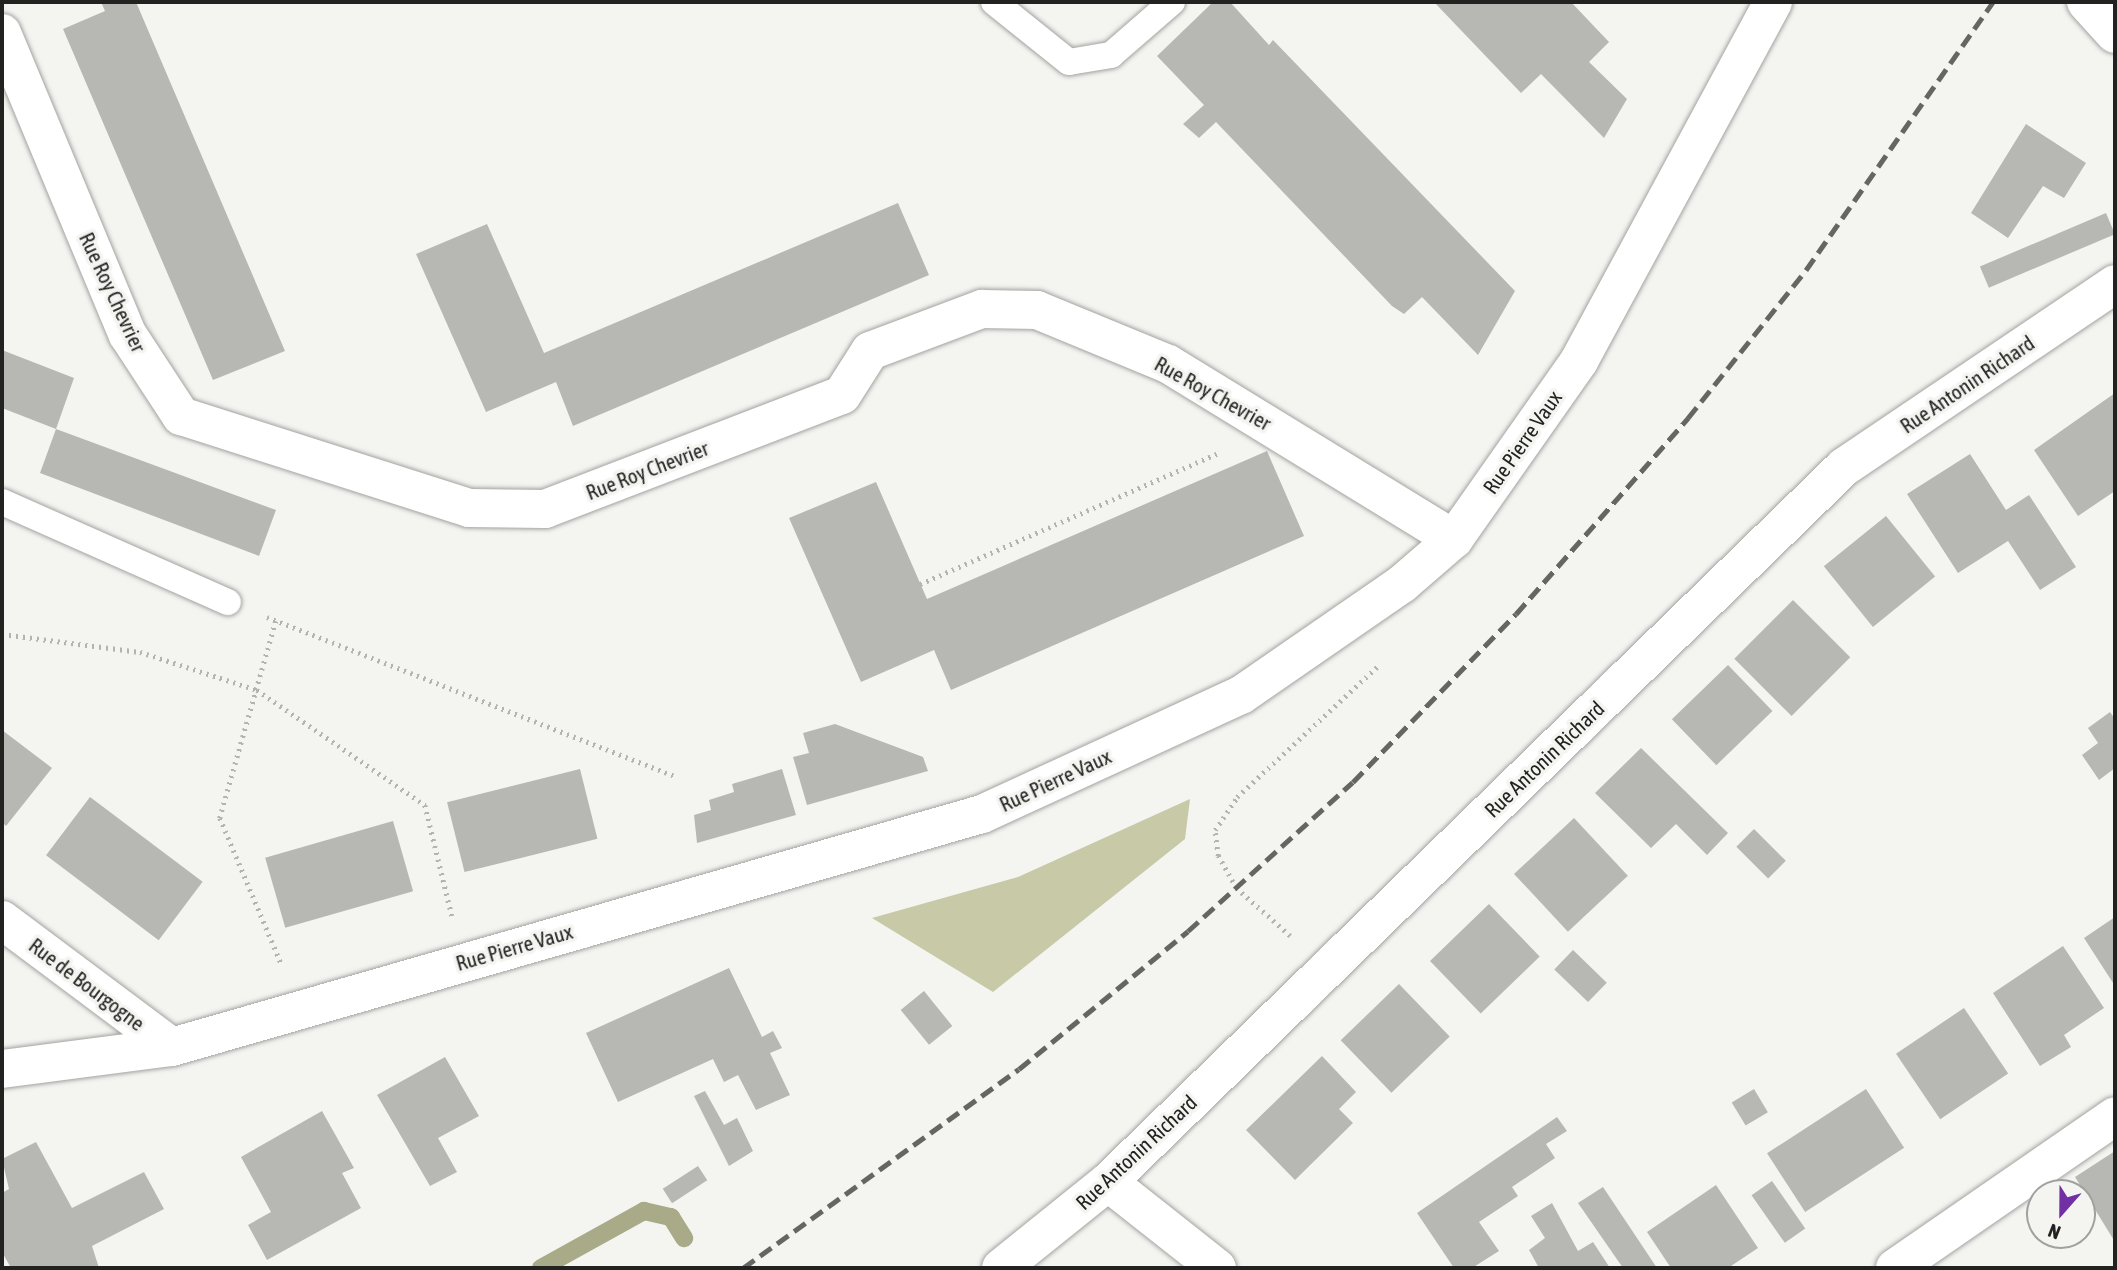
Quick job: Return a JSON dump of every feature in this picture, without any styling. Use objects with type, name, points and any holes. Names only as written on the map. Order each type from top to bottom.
[{"type":"street","name":"Rue Pierre Vaux","points":[[2,1069],[172,1047],[463,961],[982,814],[1241,695],[1402,584],[1454,539],[1578,361],[1773,2]]},
{"type":"street","points":[[2086,2],[2115,34]]},
{"type":"street","name":"Rue Roy Chevrier","points":[[2,33],[128,335],[181,416],[468,508],[545,509],[842,395],[870,351],[982,309],[1037,310],[1168,364],[1454,539]]},
{"type":"street","name":"Rue Antonin Richard","points":[[1001,1268],[1108,1182],[1844,467],[2115,284]]},
{"type":"street","name":"Rue de Bourgogne","points":[[2,920],[172,1047]]},
{"type":"street","points":[[1895,1268],[2115,1116]]},
{"type":"street","points":[[1108,1182],[1217,1268]]},
{"type":"lane","points":[[994,2],[1069,62],[1111,55],[1171,2]]},
{"type":"lane","points":[[2,502],[228,602]]},
{"type":"path","points":[[920,584],[1246,441],[1258,418]]},
{"type":"path","points":[[228,602],[674,776]]},
{"type":"path","points":[[276,621],[220,818],[300,1008]]},
{"type":"path","points":[[2,634],[140,652],[257,690],[425,805],[463,961]]},
{"type":"path","points":[[1324,973],[1236,888],[1218,856],[1215,830],[1237,797],[1387,658]]},
{"type":"green space","points":[[1190,799],[1185,839],[993,992],[872,918],[1018,877]]},
{"type":"building","points":[[101,2],[136,2],[285,351],[213,380],[63,29],[105,11]]},
{"type":"building","points":[[1213,2],[1230,2],[1269,45],[1273,40],[1515,291],[1478,355],[1422,297],[1404,314],[1392,306],[1216,122],[1199,138],[1183,124],[1204,105],[1157,56]]},
{"type":"building","points":[[1434,2],[1571,2],[1609,42],[1589,62],[1627,99],[1604,138],[1541,74],[1521,93]]},
{"type":"building","points":[[2026,124],[2086,163],[2064,198],[2043,186],[2008,238],[1971,213]]},
{"type":"building","points":[[898,203],[929,275],[573,426],[556,382],[486,412],[416,254],[487,224],[544,353]]},
{"type":"building","points":[[2106,213],[2115,234],[1989,288],[1980,267]]},
{"type":"building","points":[[2,350],[74,378],[56,429],[2,408]]},
{"type":"building","points":[[2115,393],[2115,491],[2078,516],[2034,450]]},
{"type":"building","points":[[56,429],[276,510],[259,556],[40,473]]},
{"type":"building","points":[[1267,451],[1304,536],[951,690],[934,650],[861,682],[789,518],[876,482],[927,599]]},
{"type":"building","points":[[1970,454],[2006,510],[2029,495],[2076,567],[2040,590],[2008,541],[1958,573],[1907,494]]},
{"type":"building","points":[[1886,516],[1935,577],[1873,627],[1824,566]]},
{"type":"building","points":[[1793,600],[1850,657],[1792,716],[1734,659]]},
{"type":"building","points":[[1728,665],[1772,711],[1716,765],[1672,719]]},
{"type":"building","points":[[2110,712],[2115,719],[2115,768],[2099,780],[2082,755],[2098,743],[2088,728]]},
{"type":"building","points":[[835,724],[923,757],[928,771],[807,805],[793,757],[809,753],[803,733]]},
{"type":"building","points":[[2,730],[52,768],[6,826],[2,822]]},
{"type":"building","points":[[1641,748],[1728,833],[1707,855],[1676,824],[1651,848],[1595,793]]},
{"type":"building","points":[[580,769],[597,839],[464,872],[447,802]]},
{"type":"building","points":[[782,769],[796,815],[697,843],[694,815],[711,810],[709,800],[734,792],[732,784]]},
{"type":"building","points":[[90,797],[203,882],[159,940],[46,855]]},
{"type":"building","points":[[1574,818],[1628,876],[1568,932],[1514,874]]},
{"type":"building","points":[[393,821],[413,891],[285,928],[265,858]]},
{"type":"building","points":[[1754,829],[1786,861],[1768,878],[1736,847]]},
{"type":"building","points":[[1489,904],[1540,957],[1481,1013],[1430,961]]},
{"type":"building","points":[[2115,917],[2115,986],[2084,938]]},
{"type":"building","points":[[2063,946],[2104,1008],[2064,1035],[2071,1047],[2040,1066],[1993,993]]},
{"type":"building","points":[[1573,950],[1607,983],[1588,1002],[1554,969]]},
{"type":"building","points":[[729,968],[762,1037],[773,1031],[782,1048],[770,1053],[790,1095],[756,1110],[738,1075],[724,1082],[713,1059],[618,1102],[586,1033]]},
{"type":"building","points":[[1399,984],[1450,1037],[1391,1093],[1341,1040]]},
{"type":"building","points":[[924,991],[952,1026],[929,1045],[901,1010]]},
{"type":"building","points":[[1964,1008],[2008,1073],[1940,1119],[1896,1054]]},
{"type":"building","points":[[1322,1056],[1356,1092],[1339,1109],[1353,1123],[1295,1180],[1246,1130]]},
{"type":"building","points":[[445,1057],[479,1116],[438,1138],[457,1172],[430,1186],[377,1095]]},
{"type":"building","points":[[1754,1089],[1768,1112],[1746,1126],[1732,1102]]},
{"type":"building","points":[[1866,1089],[1904,1148],[1805,1212],[1767,1153]]},
{"type":"building","points":[[705,1091],[724,1125],[737,1118],[753,1151],[729,1166],[694,1096]]},
{"type":"building","points":[[322,1111],[354,1168],[342,1173],[361,1208],[267,1260],[248,1225],[271,1212],[241,1157]]},
{"type":"building","points":[[1557,1117],[1567,1131],[1546,1144],[1555,1158],[1512,1187],[1518,1196],[1479,1222],[1499,1251],[1472,1268],[1454,1268],[1417,1213]]},
{"type":"building","points":[[36,1142],[72,1208],[144,1172],[164,1209],[92,1246],[99,1268],[11,1268],[2,1252],[2,1193],[9,1189],[2,1159]]},
{"type":"building","points":[[2115,1151],[2115,1242],[2096,1211],[2096,1179],[2075,1177]]},
{"type":"building","points":[[698,1166],[707,1180],[672,1203],[663,1189]]},
{"type":"building","points":[[1772,1181],[1805,1229],[1785,1243],[1752,1195]]},
{"type":"building","points":[[1716,1185],[1758,1248],[1728,1268],[1671,1268],[1647,1232]]},
{"type":"building","points":[[1603,1187],[1657,1268],[1623,1268],[1578,1203]]},
{"type":"building","points":[[1552,1203],[1578,1251],[1593,1242],[1610,1268],[1539,1268],[1529,1250],[1545,1238],[1531,1216]]},
{"type":"waterway","points":[[541,1268],[644,1211],[671,1217],[684,1238]]},
{"type":"railway","points":[[743,1268],[1019,1069],[1188,931],[1353,782],[1516,614],[1688,418],[1806,270],[1993,2]]}]
